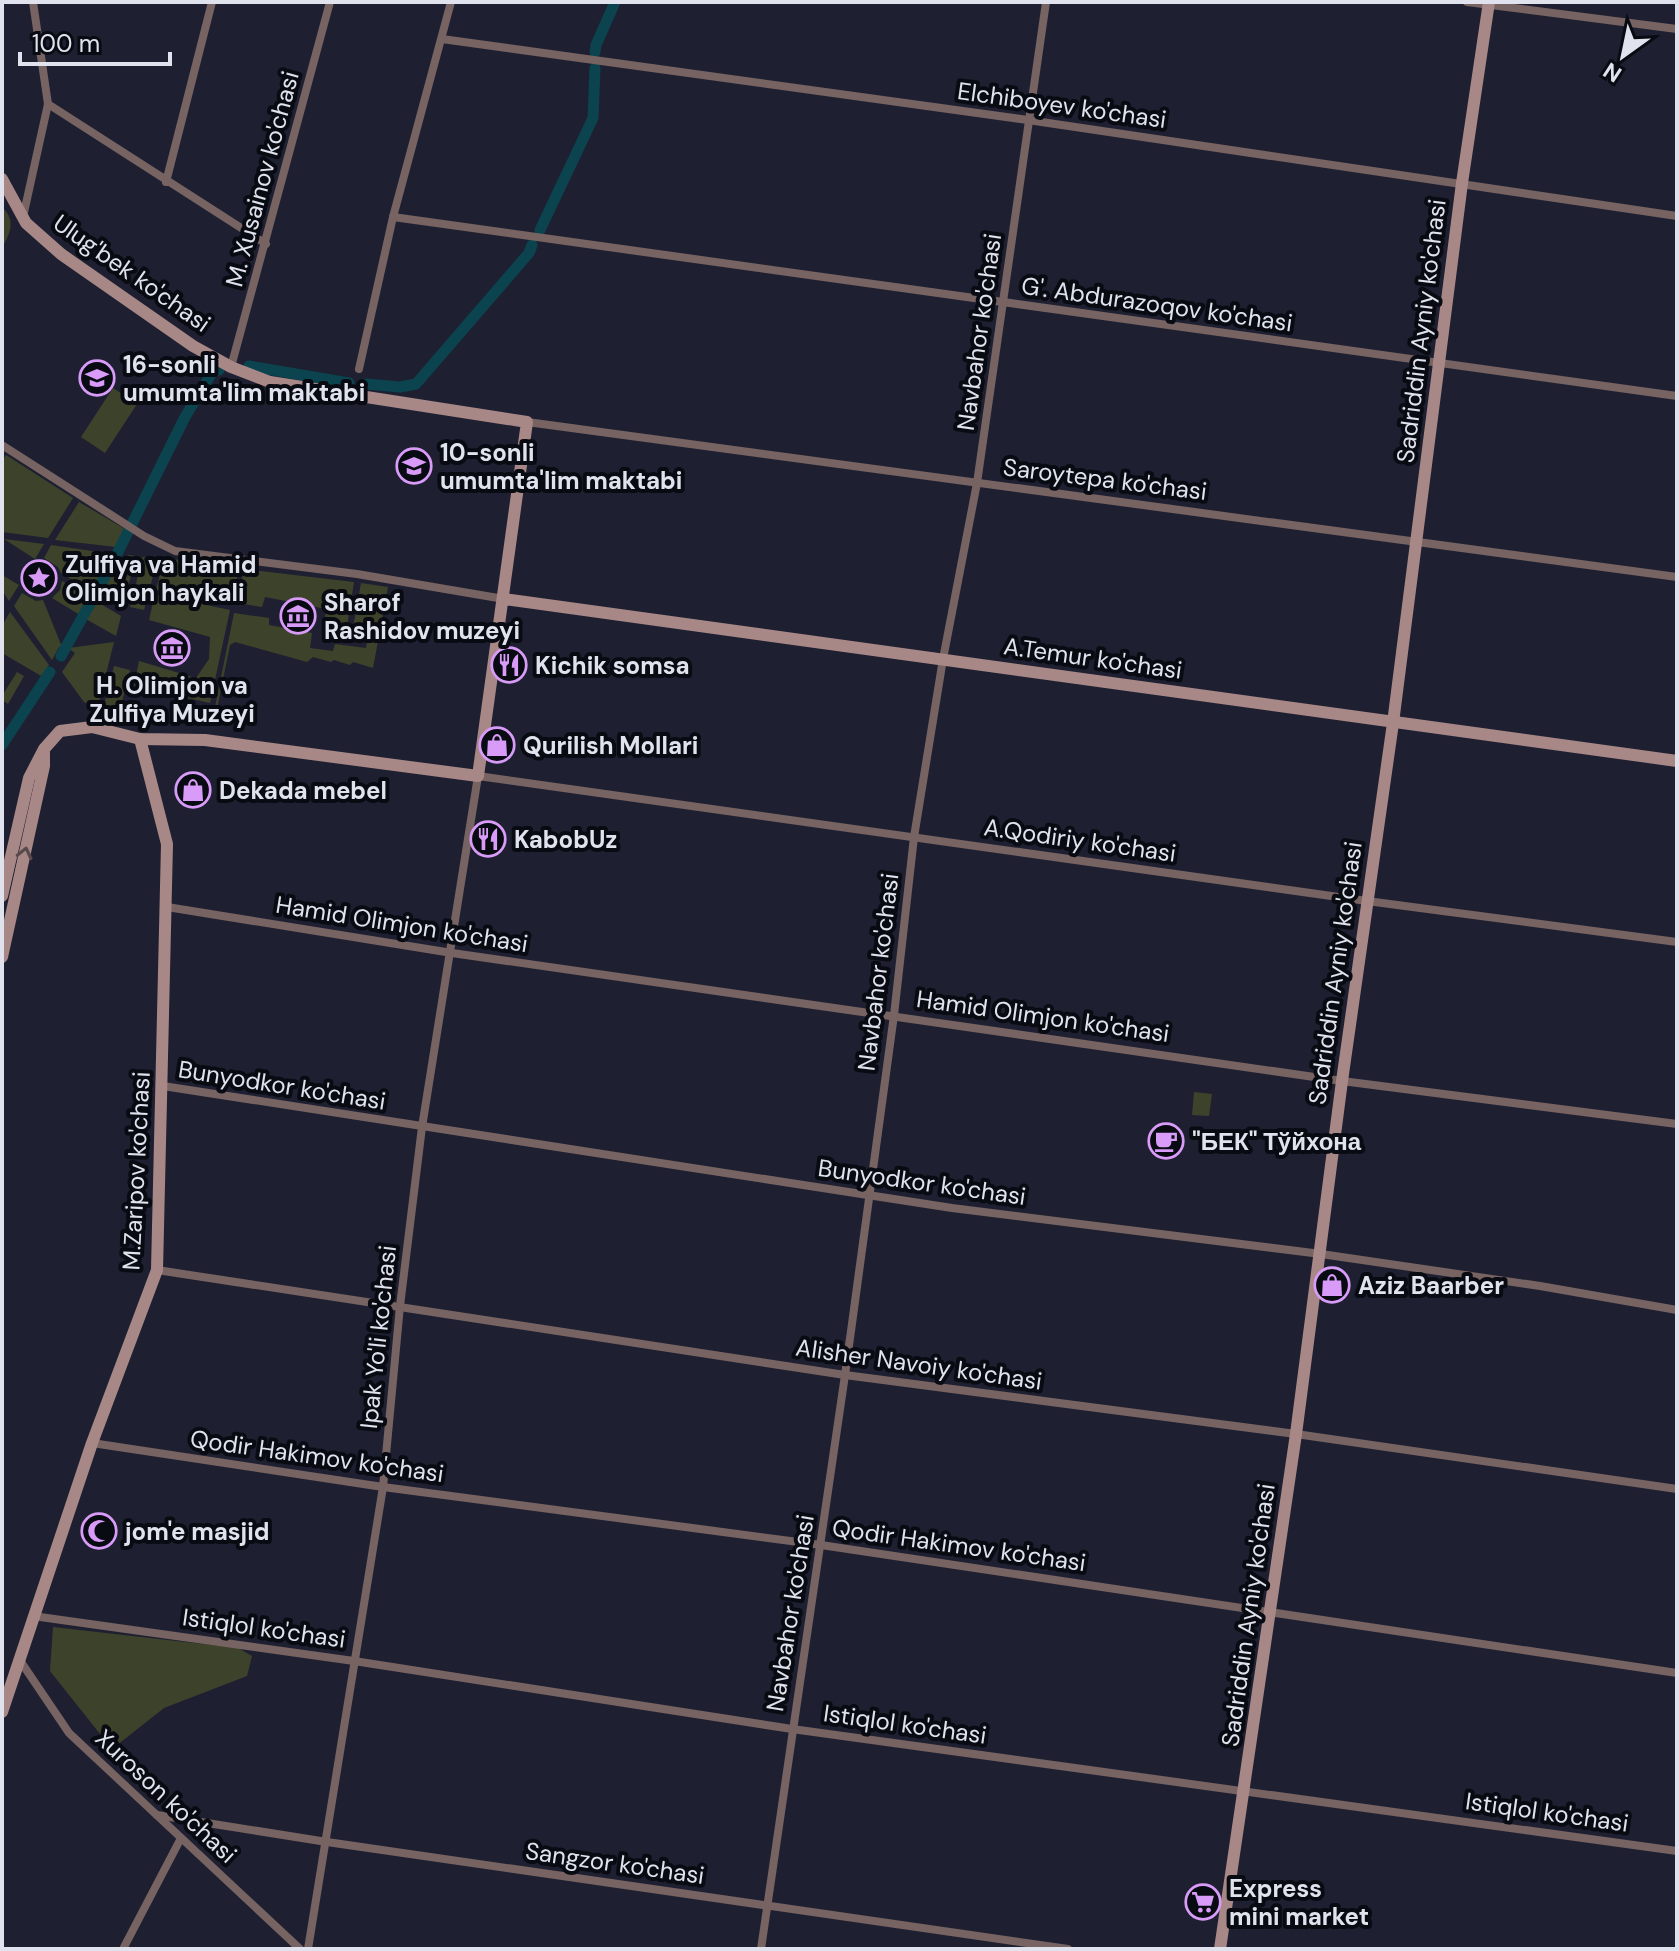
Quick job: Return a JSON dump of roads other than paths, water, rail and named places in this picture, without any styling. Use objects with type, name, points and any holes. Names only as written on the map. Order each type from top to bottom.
[{"type":"street","name":"Ulug'bek ko'chasi","points":[[33,2],[48,104],[23,217],[61,254],[193,346],[231,367],[270,382],[527,422]]},
{"type":"street","points":[[166,182],[212,2]]},
{"type":"street","name":"M. Xusainov ko'chasi","points":[[231,367],[330,2]]},
{"type":"street","points":[[359,369],[393,217],[451,2]]},
{"type":"street","name":"Navbahor ko'chasi","points":[[761,1949],[870,1196],[914,837],[943,659],[977,483],[1046,2]]},
{"type":"street","points":[[1467,2],[1677,29]]},
{"type":"street","name":"Sadriddin Ayniy ko'chasi","points":[[1220,1949],[1321,1254],[1462,183],[1489,4]]},
{"type":"street","name":"Elchiboyev ko'chasi","points":[[442,39],[1028,120],[1677,216]]},
{"type":"street","points":[[48,104],[266,244]]},
{"type":"street","points":[[2,179],[23,217]]},
{"type":"street","points":[[2,199],[23,217]]},
{"type":"street","name":"G'. Abdurazoqov ko'chasi","points":[[393,217],[1677,396]]},
{"type":"street","points":[[2,896],[29,778],[44,749],[60,731],[92,727],[140,739],[205,740],[478,776],[527,422]]},
{"type":"street","name":"Saroytepa ko'chasi","points":[[527,422],[1677,577]]},
{"type":"street","points":[[2,445],[144,536],[175,551],[357,574],[504,599]]},
{"type":"street","name":"A.Temur ko'chasi","points":[[504,599],[1677,761]]},
{"type":"street","name":"M.Zaripov ko'chasi","points":[[2,1712],[8,1678],[19,1659],[92,1443],[157,1270],[167,844],[140,739]]},
{"type":"street","points":[[2,957],[42,777],[44,749]]},
{"type":"street","name":"A.Qodiriy ko'chasi","points":[[478,776],[1677,942]]},
{"type":"street","name":"Ipak Yo'li ko'chasi","points":[[308,1949],[383,1487],[400,1306],[422,1127],[478,776]]},
{"type":"street","name":"Hamid Olimjon ko'chasi","points":[[167,907],[452,953],[1342,1081],[1677,1124]]},
{"type":"street","name":"Bunyodkor ko'chasi","points":[[163,1086],[870,1196],[1321,1254],[1540,1286],[1677,1310]]},
{"type":"street","name":"Alisher Navoiy ko'chasi","points":[[157,1270],[845,1375],[1296,1434],[1677,1489]]},
{"type":"street","name":"Qodir Hakimov ko'chasi","points":[[92,1443],[383,1487],[821,1545],[1269,1610],[1677,1673]]},
{"type":"street","name":"Istiqlol ko'chasi","points":[[33,1616],[354,1661],[792,1729],[1677,1851]]},
{"type":"street","name":"Xuroson ko'chasi","points":[[19,1659],[69,1733],[300,1949]]},
{"type":"street","name":"Sangzor ko'chasi","points":[[157,1815],[1068,1949]]},
{"type":"street","points":[[123,1949],[181,1838]]},
{"type":"waterway","points":[[595,52],[615,2]]},
{"type":"waterway","points":[[540,230],[593,118],[595,68]]},
{"type":"waterway","points":[[366,384],[400,387],[416,384],[529,253],[532,245]]},
{"type":"waterway","points":[[249,366],[349,383]]},
{"type":"waterway","points":[[61,656],[113,562],[185,417],[213,371],[219,370]]},
{"type":"waterway","points":[[2,745],[50,672]]},
{"type":"place","name":"16-sonli umumta'lim maktabi","points":[[97,378]]},
{"type":"place","name":"10-sonli umumta'lim maktabi","points":[[414,466]]},
{"type":"place","name":"Zulfiya va Hamid Olimjon haykali","points":[[39,578]]},
{"type":"place","name":"Sharof Rashidov muzeyi","points":[[298,616]]},
{"type":"place","name":"H. Olimjon va Zulfiya Muzeyi","points":[[172,648]]},
{"type":"place","name":"Kichik somsa","points":[[509,665]]},
{"type":"place","name":"Qurilish Mollari","points":[[497,745]]},
{"type":"place","name":"Dekada mebel","points":[[193,790]]},
{"type":"place","name":"KabobUz","points":[[488,839]]},
{"type":"place","name":"\"БЕК\" Тўйхона","points":[[1166,1141]]},
{"type":"place","name":"Aziz Baarber","points":[[1332,1285]]},
{"type":"place","name":"jom'e masjid","points":[[99,1531]]},
{"type":"place","name":"Express mini market","points":[[1203,1902]]}]
